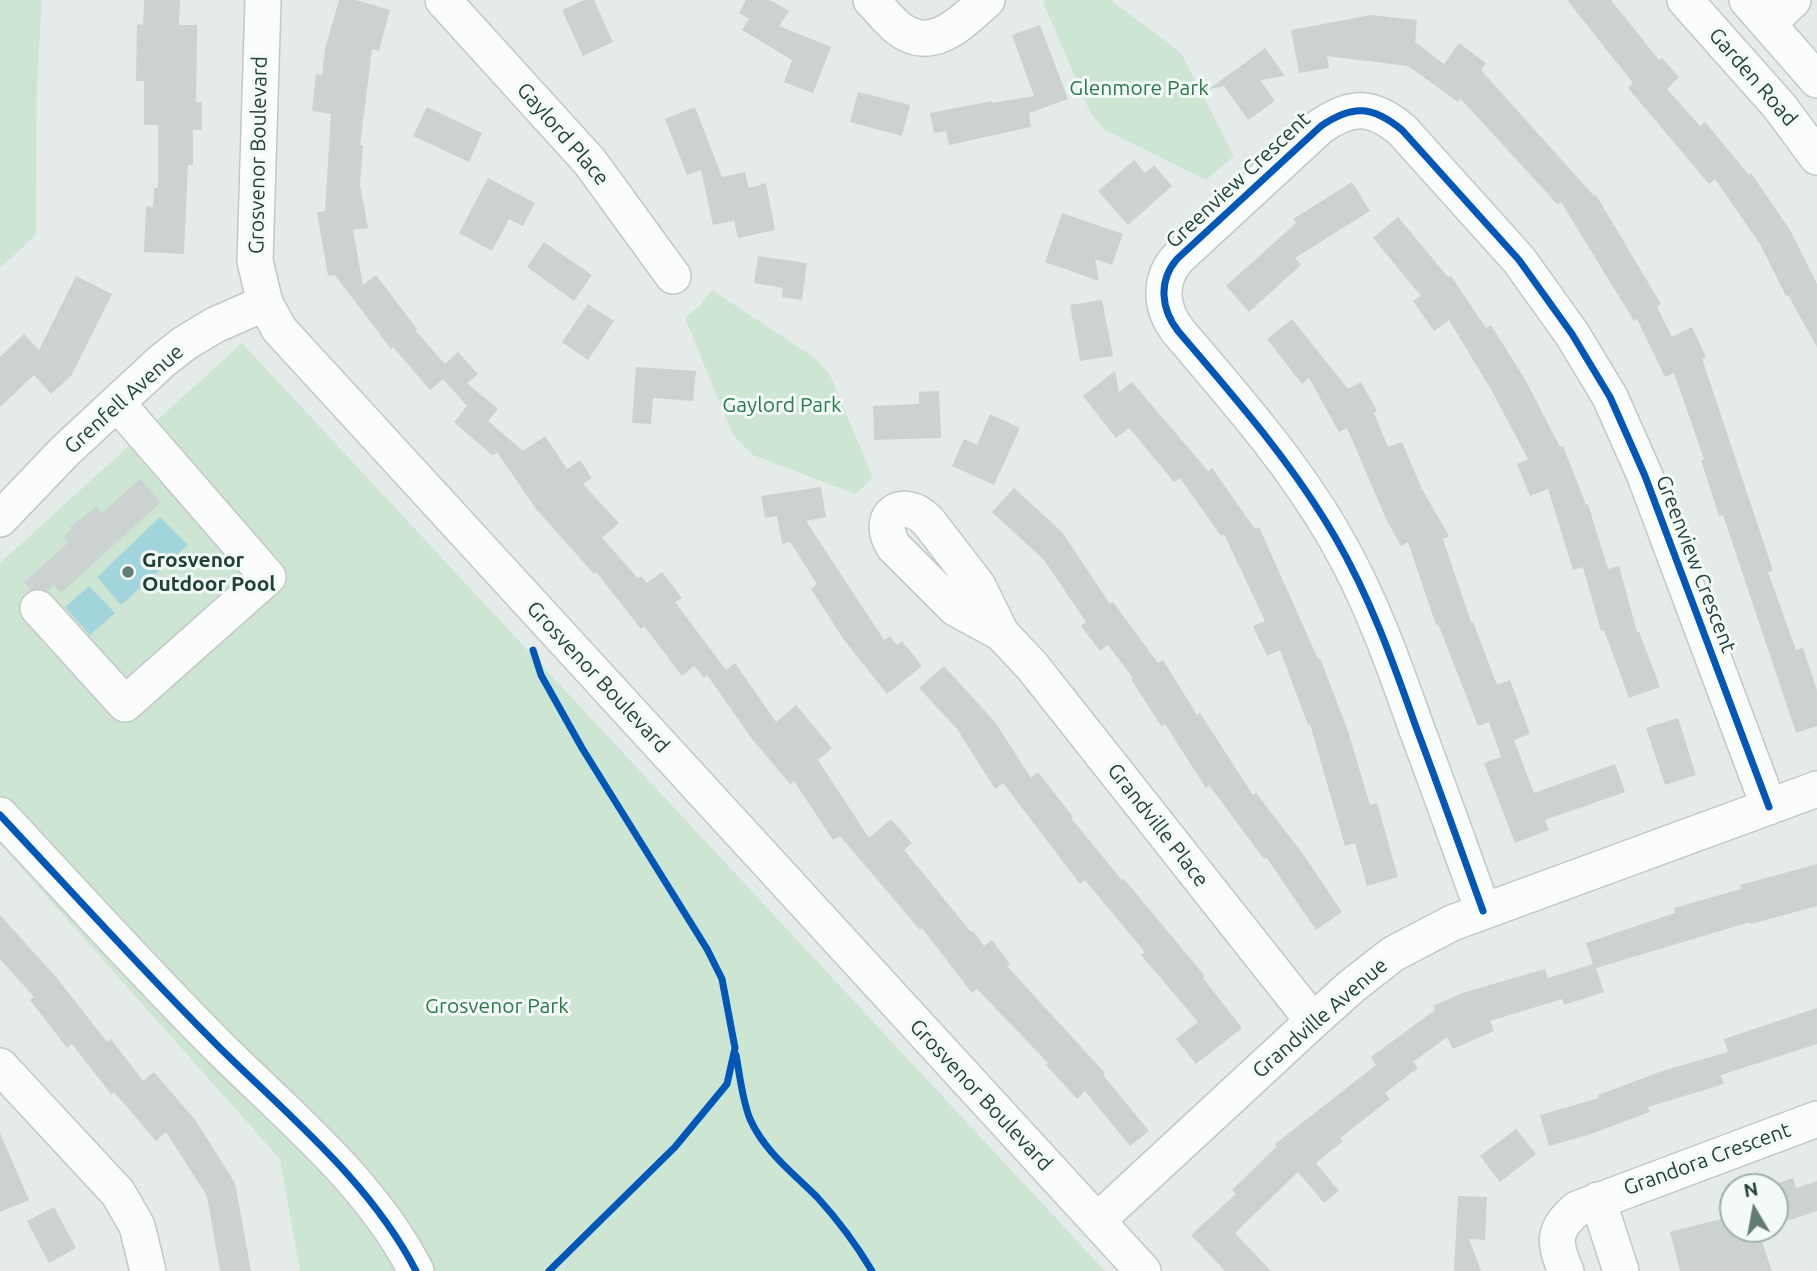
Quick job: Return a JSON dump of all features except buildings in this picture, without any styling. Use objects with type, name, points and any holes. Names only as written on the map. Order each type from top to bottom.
[{"type":"street","name":"Grosvenor Boulevard","points":[[263,0],[254,248],[257,274],[265,303],[276,323],[290,343],[1143,1271]]},
{"type":"street","name":"Gaylord Place","points":[[443,0],[590,162],[673,276]]},
{"type":"street","points":[[871,0],[897,27],[914,36],[926,38],[947,33],[986,0]]},
{"type":"street","name":"Garden Road","points":[[1685,0],[1780,107],[1817,157]]},
{"type":"street","points":[[1770,8],[1817,80]]},
{"type":"street","name":"Greenview Crescent","points":[[1483,911],[1386,644],[1354,572],[1287,463],[1172,324],[1164,302],[1165,277],[1177,259],[1321,126],[1343,113],[1368,111],[1381,114],[1402,130],[1513,252],[1556,309],[1591,364],[1636,454],[1769,807]]},
{"type":"street","name":"Grenfell Avenue","points":[[0,519],[65,451],[184,343],[215,325],[265,303]]},
{"type":"street","points":[[37,608],[125,704],[268,577],[117,403]]},
{"type":"street","name":"Grandville Place","points":[[1001,633],[1032,666],[1312,1021]]},
{"type":"street","name":"Grandville Avenue","points":[[1097,1221],[1312,1021],[1393,954],[1425,936],[1483,911],[1817,789]]},
{"type":"street","points":[[0,815],[193,1021],[360,1188],[404,1248],[416,1271]]},
{"type":"street","points":[[0,1066],[118,1192],[137,1226],[148,1271]]},
{"type":"street","name":"Grandora Crescent","points":[[1566,1271],[1559,1254],[1557,1237],[1563,1221],[1577,1209],[1817,1119]]},
{"type":"street","name":"Grandora Crescent","points":[[1598,1200],[1621,1271]]},
{"type":"green space","points":[[0,0],[42,0],[37,82],[36,235],[0,268]]},
{"type":"green space","name":"Glenmore Park","points":[[1110,0],[1166,41],[1182,55],[1234,156],[1206,180],[1103,129],[1089,110],[1043,2]]},
{"type":"green space","name":"Gaylord Park","points":[[712,290],[816,359],[830,375],[873,478],[855,494],[753,455],[733,435],[685,318]]},
{"type":"green space","name":"Grosvenor Park","points":[[242,343],[1105,1271],[300,1271],[280,1159],[0,844],[0,563]]},
{"type":"water","points":[[160,517],[188,545],[121,605],[97,577]]},
{"type":"water","points":[[89,586],[115,613],[90,635],[65,607]]},
{"type":"cycle path","points":[[1483,911],[1389,654],[1348,560],[1300,482],[1261,430],[1178,331],[1165,304],[1164,286],[1177,259],[1321,126],[1343,114],[1353,111],[1372,112],[1402,130],[1519,260],[1572,334],[1610,397],[1645,476],[1769,807]]},
{"type":"cycle path","points":[[533,650],[541,675],[582,748],[707,949],[722,979],[735,1048],[727,1084],[675,1147],[549,1271]]},
{"type":"cycle path","points":[[0,815],[188,1016],[351,1178],[397,1238],[416,1271]]},
{"type":"cycle path","points":[[736,1055],[745,1104],[756,1131],[771,1151],[832,1214],[872,1271]]},
{"type":"place","name":"Grosvenor Outdoor Pool","points":[[128,572]]}]
